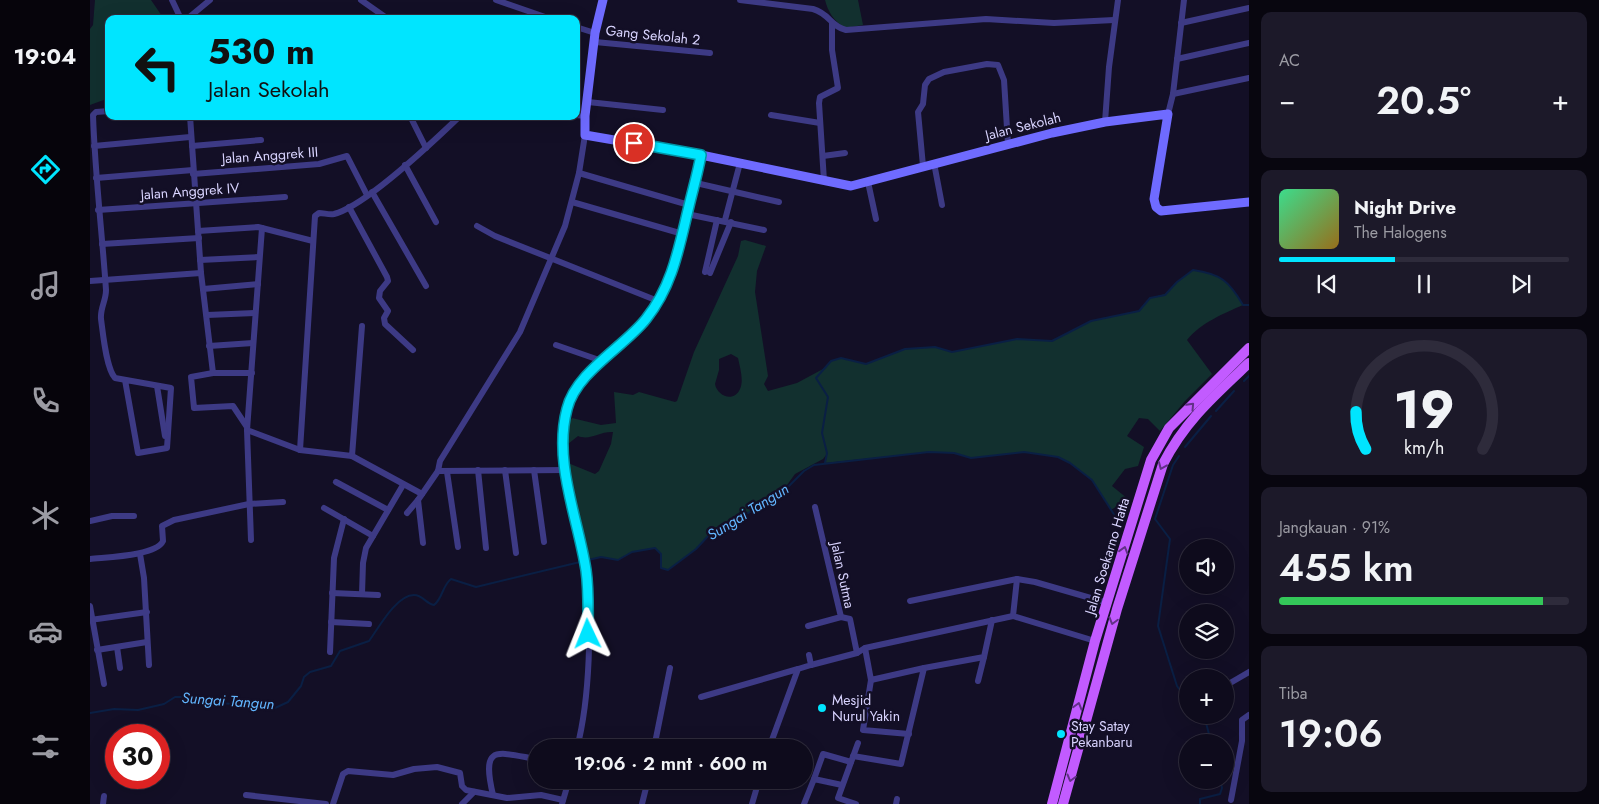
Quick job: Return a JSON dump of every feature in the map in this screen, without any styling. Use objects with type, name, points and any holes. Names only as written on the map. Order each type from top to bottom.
[{"type":"main road","name":"Jalan Soekarno Hatta","points":[[1052,804],[1095,642],[1151,460],[1159,442],[1169,428],[1249,348]]},
{"type":"main road","name":"Jalan Soekarno Hatta","points":[[1063,804],[1117,609],[1162,464],[1192,417],[1249,363]]},
{"type":"main road","points":[[1069,738],[1081,740]]},
{"type":"street","points":[[172,0],[179,15]]},
{"type":"street","points":[[192,15],[210,0]]},
{"type":"street","points":[[361,0],[382,15]]},
{"type":"street","points":[[496,0],[533,15]]},
{"type":"street","points":[[407,513],[438,471],[440,461],[520,332],[565,226],[579,172],[585,135],[581,116],[588,102],[595,38],[603,0]]},
{"type":"street","points":[[740,0],[824,13],[832,23],[846,30],[986,19],[1054,23],[1114,20]]},
{"type":"street","points":[[1105,122],[1114,20],[1118,0]]},
{"type":"street","points":[[1184,0],[1173,94],[1154,199],[1158,210],[1161,212],[1249,202]]},
{"type":"street","points":[[1181,23],[1249,8]]},
{"type":"street","points":[[824,181],[820,98],[838,88],[832,50],[832,23]]},
{"type":"street","name":"Gang Sekolah 2","points":[[580,29],[595,38],[710,53]]},
{"type":"street","points":[[1177,59],[1249,43]]},
{"type":"street","points":[[923,166],[918,112],[923,104],[925,85],[929,79],[944,72],[987,64],[998,65],[1004,80],[1008,144]]},
{"type":"street","points":[[1173,94],[1249,78]]},
{"type":"street","points":[[588,102],[663,110]]},
{"type":"street","points":[[105,112],[94,113],[92,169],[96,178],[102,244],[106,301],[101,309],[101,317],[108,361],[115,378],[171,388],[167,448]]},
{"type":"street","name":"Jalan Sekolah","points":[[585,135],[701,155],[851,186],[1008,144],[1105,122],[1168,114]]},
{"type":"street","points":[[771,115],[820,123]]},
{"type":"street","points":[[190,120],[201,273],[213,373]]},
{"type":"street","points":[[412,120],[426,148]]},
{"type":"street","points":[[300,450],[316,213],[333,214],[370,194],[426,148],[456,120]]},
{"type":"street","points":[[94,146],[190,137]]},
{"type":"street","points":[[192,146],[261,140]]},
{"type":"street","points":[[823,156],[845,153]]},
{"type":"street","points":[[579,739],[584,708],[587,672],[586,571],[563,446],[567,408],[572,396],[602,360],[646,319],[658,301],[675,265],[696,183],[701,155]]},
{"type":"street","name":"Jalan Anggrek III","points":[[96,178],[319,164],[347,156],[370,194]]},
{"type":"street","points":[[717,220],[708,273],[728,221],[740,163]]},
{"type":"street","points":[[934,163],[942,205]]},
{"type":"street","points":[[405,165],[436,222]]},
{"type":"street","points":[[579,172],[689,205]]},
{"type":"street","points":[[868,182],[876,219]]},
{"type":"street","points":[[696,183],[779,202]]},
{"type":"street","points":[[370,194],[426,286]]},
{"type":"street","name":"Jalan Anggrek IV","points":[[98,210],[285,197]]},
{"type":"street","points":[[572,202],[683,234]]},
{"type":"street","points":[[349,207],[387,276],[388,281],[380,291],[379,298],[388,311],[384,318],[385,324],[413,350]]},
{"type":"street","points":[[687,214],[764,230]]},
{"type":"street","points":[[477,226],[495,236],[658,301]]},
{"type":"street","points":[[102,244],[262,228],[313,241]]},
{"type":"street","points":[[251,540],[247,428],[262,228]]},
{"type":"street","points":[[200,260],[259,257]]},
{"type":"street","points":[[90,282],[201,273]]},
{"type":"street","points":[[203,289],[258,284]]},
{"type":"street","points":[[207,316],[255,312]]},
{"type":"street","points":[[352,456],[362,326]]},
{"type":"street","points":[[209,346],[253,343]]},
{"type":"street","points":[[556,345],[602,360]]},
{"type":"street","points":[[252,373],[194,375],[191,377],[191,385],[194,408],[233,406],[247,428],[300,450],[352,456],[422,494]]},
{"type":"street","points":[[125,380],[138,452],[167,448]]},
{"type":"street","points":[[157,386],[167,448]]},
{"type":"street","points":[[478,470],[486,548]]},
{"type":"street","points":[[505,470],[516,553]]},
{"type":"street","points":[[534,470],[544,542]]},
{"type":"street","points":[[438,471],[566,470]]},
{"type":"street","points":[[447,472],[458,547]]},
{"type":"street","points":[[336,482],[388,510]]},
{"type":"street","points":[[362,594],[362,563],[366,548],[403,485]]},
{"type":"street","points":[[418,500],[423,543]]},
{"type":"street","points":[[90,560],[140,554],[160,546],[162,526],[166,523],[249,504],[283,502]]},
{"type":"street","name":"Jalan Sutma","points":[[808,626],[841,617],[815,507]]},
{"type":"street","points":[[324,508],[373,536]]},
{"type":"street","points":[[90,521],[112,516],[134,516]]},
{"type":"street","points":[[330,652],[334,558],[344,519]]},
{"type":"street","points":[[140,554],[147,612],[149,665]]},
{"type":"street","points":[[910,601],[1017,579],[1035,582],[1108,603]]},
{"type":"street","points":[[1014,616],[1017,579]]},
{"type":"street","points":[[332,593],[378,595]]},
{"type":"street","points":[[90,606],[104,684]]},
{"type":"street","points":[[91,619],[147,612]]},
{"type":"street","points":[[701,697],[857,653],[865,648],[1014,616],[1095,642]]},
{"type":"street","points":[[841,617],[850,619],[857,653]]},
{"type":"street","points":[[978,681],[992,620]]},
{"type":"street","points":[[332,622],[370,624]]},
{"type":"street","points":[[97,650],[148,642]]},
{"type":"street","points":[[117,647],[120,668]]},
{"type":"street","points":[[865,648],[871,680],[862,730],[909,734]]},
{"type":"street","points":[[809,654],[811,665]]},
{"type":"street","points":[[871,680],[984,657]]},
{"type":"street","points":[[656,739],[670,668]]},
{"type":"street","points":[[804,804],[823,754],[901,764],[924,668]]},
{"type":"street","points":[[772,739],[798,669]]},
{"type":"street","points":[[1234,681],[1249,672]]},
{"type":"street","points":[[1231,800],[1242,740],[1242,720],[1249,715]]},
{"type":"street","points":[[853,804],[838,798],[858,743]]},
{"type":"street","points":[[493,795],[488,766],[490,758],[494,754],[500,753],[528,758]]},
{"type":"street","points":[[333,804],[343,774],[348,771],[393,775],[414,768],[443,768],[460,773],[464,788],[474,792],[518,798],[542,795],[563,802],[567,789]]},
{"type":"street","points":[[814,779],[842,785]]},
{"type":"street","points":[[642,804],[646,789]]},
{"type":"street","points":[[752,804],[757,789]]},
{"type":"street","points":[[462,804],[474,792]]},
{"type":"street","points":[[246,795],[326,804]]},
{"type":"street","points":[[103,804],[104,796]]},
{"type":"green space","points":[[95,0],[151,0],[161,15],[105,15],[105,99],[90,105],[90,29],[93,25]]},
{"type":"green space","points":[[825,0],[858,0],[863,25],[845,28],[832,16]]},
{"type":"green space","points":[[745,240],[766,246],[757,271],[755,292],[768,376],[764,384],[768,391],[797,383],[823,369],[831,361],[841,358],[866,364],[905,349],[935,347],[952,352],[1017,339],[1052,341],[1091,321],[1139,311],[1150,298],[1165,294],[1193,270],[1211,274],[1223,280],[1233,290],[1243,305],[1199,328],[1187,340],[1212,374],[1185,401],[1160,431],[1148,419],[1139,418],[1127,436],[1144,447],[1138,466],[1125,469],[1112,486],[1128,499],[1111,510],[1092,480],[1070,463],[1058,457],[1024,452],[971,458],[954,453],[929,452],[825,463],[827,454],[823,459],[795,474],[779,496],[710,534],[696,549],[668,570],[661,568],[661,554],[655,548],[632,552],[618,560],[601,557],[587,561],[575,514],[568,463],[595,474],[599,471],[611,444],[613,432],[591,437],[578,436],[568,444],[569,422],[572,418],[601,425],[616,423],[614,392],[633,395],[639,392],[677,401],[694,352],[738,256],[741,241]],"holes":[[[731,354],[738,358],[742,382],[740,389],[734,396],[722,395],[715,384],[719,370],[719,359]]]},
{"type":"waterway","points":[[825,463],[827,453],[822,433],[828,397],[816,378],[831,361],[841,358],[866,364],[905,349],[935,347],[952,352],[1017,339],[1052,341],[1091,321],[1139,311],[1150,298],[1165,295],[1177,282],[1193,270],[1211,274],[1223,280],[1233,290],[1243,305],[1249,305]]},
{"type":"waterway","points":[[1244,381],[1249,376]]},
{"type":"waterway","points":[[1216,411],[1234,391]]},
{"type":"waterway","points":[[1185,447],[1211,416]]},
{"type":"waterway","name":"Sungai Tangun","points":[[90,713],[114,709],[138,710],[164,704],[175,697],[200,697],[211,702],[275,708],[288,702],[301,686],[304,677],[310,672],[331,666],[340,651],[369,641],[394,606],[407,596],[417,595],[434,605],[451,579],[476,587],[601,557],[618,560],[632,552],[655,548],[661,554],[661,568],[668,570],[696,549],[710,534],[779,496],[804,471],[814,465],[929,452],[954,453],[971,458],[1024,452],[1058,457],[1070,463],[1092,480],[1115,516]]},
{"type":"waterway","points":[[1179,456],[1173,465],[1155,519],[1170,539],[1158,626],[1179,689]]},
{"type":"waterway","points":[[1206,724],[1209,734]]},
{"type":"waterway","points":[[1200,804],[1200,799],[1220,794],[1222,789]]},
{"type":"place","name":"Mesjid Nurul Yakin","points":[[822,708]]},
{"type":"place","name":"Stay Satay Pekanbaru","points":[[1061,734]]},
{"type":"route","points":[[588,634],[586,571],[575,522],[563,446],[567,408],[572,396],[593,370],[646,319],[668,284],[680,247],[701,155],[634,143]]}]
